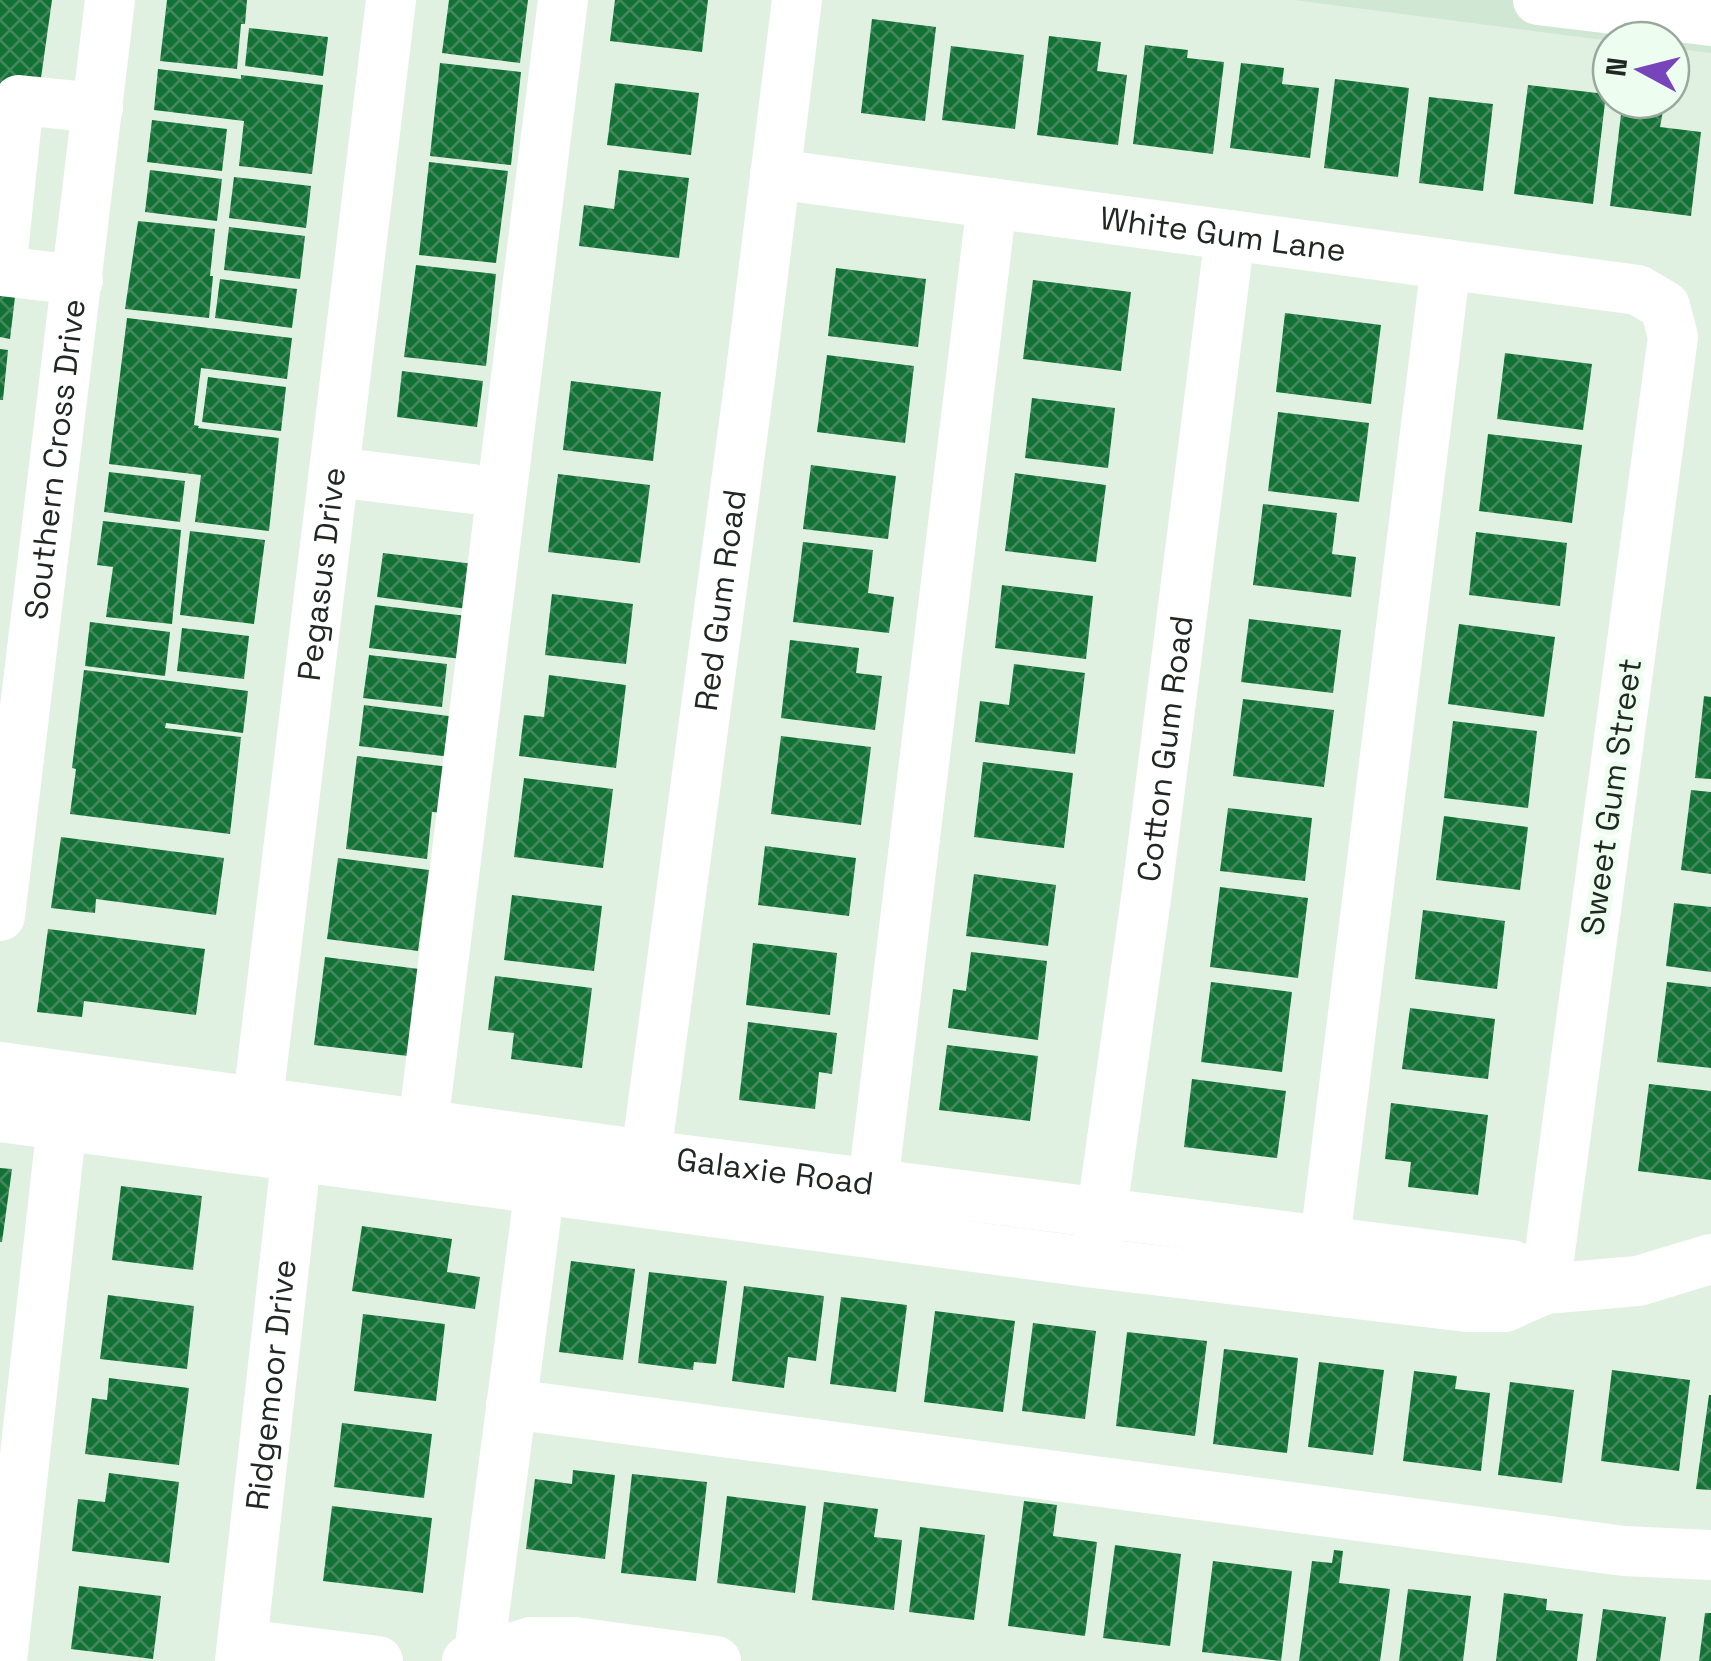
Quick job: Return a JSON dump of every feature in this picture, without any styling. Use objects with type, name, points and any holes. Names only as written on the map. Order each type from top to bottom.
[{"type":"street","name":"Southern Cross Drive","points":[[0,916],[110,0]]},
{"type":"street","name":"Pegasus Drive","points":[[277,1129],[334,472],[391,0]]},
{"type":"street","points":[[423,1124],[563,0]]},
{"type":"street","name":"Red Gum Road","points":[[643,1178],[797,0]]},
{"type":"street","points":[[1538,0],[1711,21]]},
{"type":"street","points":[[78,280],[1,271],[19,100],[98,108]]},
{"type":"street","name":"White Gum Lane","points":[[775,174],[1638,290],[1665,306]]},
{"type":"street","points":[[873,1184],[992,203]]},
{"type":"street","name":"Cotton Gum Road","points":[[1094,1263],[1144,911],[1230,235]]},
{"type":"street","points":[[1325,1240],[1446,264]]},
{"type":"street","name":"Sweet Gum Street","points":[[1545,1289],[1673,336],[1665,306]]},
{"type":"street","points":[[334,472],[473,489]]},
{"type":"street","name":"Galaxie Road","points":[[0,1066],[540,1188],[643,1178],[873,1184],[1512,1264],[1545,1289]]},
{"type":"street","name":"Galaxie Road","points":[[0,1117],[62,1124],[277,1129],[423,1124],[643,1178],[1094,1263],[1467,1306],[1505,1307],[1545,1289],[1638,1282],[1711,1259]]},
{"type":"street","points":[[2,1661],[62,1124]]},
{"type":"street","name":"Ridgemoor Drive","points":[[241,1652],[277,1129]]},
{"type":"street","points":[[540,1188],[475,1660],[530,1642],[574,1642],[716,1661]]},
{"type":"street","points":[[511,1404],[1624,1551],[1711,1555]]},
{"type":"street","points":[[241,1652],[378,1661]]},
{"type":"shaded area","points":[[1294,0],[1711,0],[1711,53],[1691,50],[1691,20],[1591,20],[1591,38]]},
{"type":"building","points":[[0,0],[52,0],[39,92],[0,86]]},
{"type":"building","points":[[167,0],[247,0],[237,69],[160,61]]},
{"type":"building","points":[[449,0],[528,0],[520,63],[442,53]]},
{"type":"building","points":[[615,0],[708,0],[702,52],[610,41]]},
{"type":"building","points":[[872,19],[936,27],[925,121],[861,113]]},
{"type":"building","points":[[249,28],[328,37],[323,76],[245,66]]},
{"type":"building","points":[[1049,36],[1101,42],[1097,71],[1127,75],[1118,145],[1037,135]]},
{"type":"building","points":[[1145,45],[1188,50],[1187,58],[1224,62],[1213,154],[1133,144]]},
{"type":"building","points":[[951,46],[1024,55],[1015,129],[942,120]]},
{"type":"building","points":[[440,63],[521,72],[511,165],[430,156]]},
{"type":"building","points":[[1241,63],[1284,68],[1282,84],[1319,88],[1310,158],[1230,148]]},
{"type":"building","points":[[158,69],[323,85],[312,174],[239,166],[244,121],[154,110]]},
{"type":"building","points":[[1335,79],[1409,88],[1398,177],[1324,168]]},
{"type":"building","points":[[615,83],[699,93],[691,155],[607,145]]},
{"type":"building","points":[[1528,85],[1591,92],[1591,120],[1603,120],[1593,204],[1514,194]]},
{"type":"building","points":[[1429,97],[1493,104],[1483,191],[1419,183]]},
{"type":"building","points":[[152,120],[227,129],[222,171],[147,162]]},
{"type":"building","points":[[1620,120],[1661,120],[1660,127],[1701,132],[1691,216],[1610,206]]},
{"type":"building","points":[[429,162],[508,171],[496,263],[419,255]]},
{"type":"building","points":[[150,170],[222,179],[217,221],[145,212]]},
{"type":"building","points":[[619,170],[689,178],[679,258],[579,246],[584,205],[614,209]]},
{"type":"building","points":[[234,177],[311,186],[306,228],[229,218]]},
{"type":"building","points":[[138,221],[215,229],[209,318],[125,309]]},
{"type":"building","points":[[229,227],[305,236],[300,279],[224,270]]},
{"type":"building","points":[[416,265],[496,274],[486,366],[404,357]]},
{"type":"building","points":[[836,268],[926,279],[918,347],[828,336]]},
{"type":"building","points":[[220,279],[297,289],[292,328],[215,318]]},
{"type":"building","points":[[1033,280],[1131,292],[1121,371],[1023,359]]},
{"type":"building","points":[[0,295],[15,297],[10,339],[0,337]]},
{"type":"building","points":[[1285,313],[1381,325],[1371,404],[1276,392]]},
{"type":"building","points":[[127,318],[292,338],[287,379],[201,368],[194,425],[279,438],[269,531],[195,522],[201,475],[109,464]]},
{"type":"building","points":[[0,349],[8,350],[3,400],[0,400]]},
{"type":"building","points":[[1505,353],[1592,364],[1583,430],[1497,419]]},
{"type":"building","points":[[827,355],[914,366],[905,443],[817,432]]},
{"type":"building","points":[[402,371],[483,381],[477,427],[397,417]]},
{"type":"building","points":[[208,377],[286,387],[281,431],[202,422]]},
{"type":"building","points":[[571,381],[661,392],[653,461],[563,450]]},
{"type":"building","points":[[1032,398],[1115,408],[1108,468],[1025,458]]},
{"type":"building","points":[[1278,412],[1369,423],[1359,502],[1268,491]]},
{"type":"building","points":[[1488,434],[1582,445],[1572,523],[1479,511]]},
{"type":"building","points":[[811,465],[896,476],[888,539],[803,529]]},
{"type":"building","points":[[109,472],[185,481],[180,522],[104,512]]},
{"type":"building","points":[[1015,473],[1106,485],[1096,562],[1005,551]]},
{"type":"building","points":[[558,474],[650,485],[640,563],[548,552]]},
{"type":"building","points":[[1263,504],[1337,513],[1332,554],[1356,557],[1351,597],[1253,585]]},
{"type":"building","points":[[103,521],[181,530],[172,624],[106,617],[113,567],[97,565]]},
{"type":"building","points":[[190,531],[265,540],[254,624],[180,615]]},
{"type":"building","points":[[1476,532],[1567,543],[1560,606],[1469,595]]},
{"type":"building","points":[[803,542],[873,550],[868,593],[894,597],[889,633],[793,622]]},
{"type":"building","points":[[383,553],[474,564],[468,609],[377,597]]},
{"type":"building","points":[[1002,585],[1093,596],[1086,659],[995,648]]},
{"type":"building","points":[[552,594],[633,604],[626,664],[545,655]]},
{"type":"building","points":[[375,605],[467,616],[462,659],[369,648]]},
{"type":"building","points":[[1249,619],[1341,630],[1333,693],[1241,682]]},
{"type":"building","points":[[90,622],[170,632],[165,676],[85,666]]},
{"type":"building","points":[[1459,624],[1555,637],[1544,717],[1448,704]]},
{"type":"building","points":[[182,628],[249,636],[244,679],[177,671]]},
{"type":"building","points":[[790,640],[859,648],[856,673],[882,676],[875,730],[781,718]]},
{"type":"building","points":[[369,655],[447,664],[442,707],[363,698]]},
{"type":"building","points":[[1014,664],[1085,673],[1075,754],[975,742],[980,701],[1009,705]]},
{"type":"building","points":[[84,670],[248,691],[243,733],[166,723],[165,728],[241,737],[230,834],[70,814]]},
{"type":"building","points":[[549,675],[626,685],[616,768],[519,756],[524,715],[544,717]]},
{"type":"building","points":[[1704,696],[1711,697],[1711,779],[1695,778]]},
{"type":"building","points":[[1243,699],[1334,710],[1324,787],[1233,776]]},
{"type":"building","points":[[364,705],[456,717],[451,757],[359,746]]},
{"type":"building","points":[[1453,721],[1537,731],[1528,808],[1444,798]]},
{"type":"building","points":[[781,736],[871,747],[861,825],[771,814]]},
{"type":"building","points":[[357,756],[450,767],[444,813],[432,812],[427,859],[346,849]]},
{"type":"building","points":[[983,762],[1073,773],[1064,848],[974,837]]},
{"type":"building","points":[[524,778],[613,789],[603,868],[514,857]]},
{"type":"building","points":[[1691,790],[1711,792],[1711,874],[1681,870]]},
{"type":"building","points":[[1228,808],[1312,818],[1305,881],[1220,871]]},
{"type":"building","points":[[1444,816],[1528,827],[1520,890],[1436,880]]},
{"type":"building","points":[[61,837],[224,858],[216,915],[96,899],[95,913],[51,908]]},
{"type":"building","points":[[765,846],[856,858],[849,916],[758,905]]},
{"type":"building","points":[[338,858],[429,870],[418,951],[327,939]]},
{"type":"building","points":[[974,874],[1056,885],[1048,946],[966,936]]},
{"type":"building","points":[[1220,887],[1308,898],[1298,978],[1210,967]]},
{"type":"building","points":[[512,895],[602,906],[594,971],[504,960]]},
{"type":"building","points":[[1674,903],[1711,907],[1711,972],[1666,966]]},
{"type":"building","points":[[1423,910],[1505,921],[1497,989],[1415,979]]},
{"type":"building","points":[[48,929],[205,949],[196,1015],[84,1001],[82,1017],[37,1012]]},
{"type":"building","points":[[753,943],[837,953],[830,1015],[746,1005]]},
{"type":"building","points":[[971,952],[1047,961],[1038,1040],[948,1028],[953,989],[966,991]]},
{"type":"building","points":[[325,957],[419,969],[408,1056],[314,1045]]},
{"type":"building","points":[[495,976],[592,988],[582,1068],[511,1059],[514,1033],[488,1030]]},
{"type":"building","points":[[1211,982],[1292,992],[1282,1072],[1201,1062]]},
{"type":"building","points":[[1667,982],[1711,987],[1711,1068],[1657,1062]]},
{"type":"building","points":[[1410,1008],[1495,1019],[1488,1079],[1402,1069]]},
{"type":"building","points":[[748,1022],[837,1033],[832,1074],[819,1072],[815,1109],[739,1100]]},
{"type":"building","points":[[947,1045],[1038,1056],[1030,1121],[939,1110]]},
{"type":"building","points":[[1192,1079],[1286,1091],[1277,1158],[1184,1147]]},
{"type":"building","points":[[1649,1084],[1711,1091],[1711,1180],[1638,1171]]},
{"type":"building","points":[[1391,1103],[1488,1115],[1478,1195],[1408,1187],[1411,1162],[1385,1159]]},
{"type":"building","points":[[0,1168],[12,1169],[2,1242],[0,1242]]},
{"type":"building","points":[[121,1186],[202,1196],[193,1270],[112,1260]]},
{"type":"building","points":[[362,1226],[452,1239],[447,1272],[480,1277],[475,1309],[352,1291]]},
{"type":"building","points":[[571,1261],[635,1269],[623,1360],[559,1352]]},
{"type":"building","points":[[649,1272],[727,1281],[716,1364],[694,1362],[693,1370],[638,1363]]},
{"type":"building","points":[[744,1286],[824,1296],[816,1361],[788,1357],[784,1388],[732,1381]]},
{"type":"building","points":[[108,1295],[194,1306],[187,1369],[100,1359]]},
{"type":"building","points":[[841,1297],[907,1305],[896,1392],[830,1384]]},
{"type":"building","points":[[935,1311],[1015,1321],[1003,1412],[924,1402]]},
{"type":"building","points":[[363,1314],[445,1324],[436,1401],[354,1391]]},
{"type":"building","points":[[1033,1323],[1096,1331],[1085,1419],[1022,1411]]},
{"type":"building","points":[[1127,1332],[1207,1341],[1195,1436],[1116,1426]]},
{"type":"building","points":[[1224,1349],[1298,1358],[1287,1453],[1213,1444]]},
{"type":"building","points":[[1319,1362],[1384,1370],[1373,1455],[1308,1447]]},
{"type":"building","points":[[1612,1370],[1690,1380],[1679,1471],[1601,1461]]},
{"type":"building","points":[[1414,1371],[1457,1376],[1455,1389],[1490,1393],[1481,1471],[1403,1461]]},
{"type":"building","points":[[109,1378],[189,1388],[179,1465],[85,1454],[92,1398],[107,1400]]},
{"type":"building","points":[[1510,1382],[1574,1390],[1562,1483],[1498,1475]]},
{"type":"building","points":[[1711,1395],[1711,1490],[1696,1489]]},
{"type":"building","points":[[342,1423],[432,1434],[424,1498],[334,1487]]},
{"type":"building","points":[[573,1470],[615,1475],[605,1559],[526,1549],[535,1479],[572,1484]]},
{"type":"building","points":[[109,1473],[179,1482],[169,1563],[72,1551],[78,1499],[105,1502]]},
{"type":"building","points":[[632,1474],[707,1482],[696,1581],[621,1573]]},
{"type":"building","points":[[727,1496],[806,1506],[795,1593],[717,1583]]},
{"type":"building","points":[[1024,1501],[1057,1505],[1053,1536],[1097,1542],[1085,1636],[1008,1626]]},
{"type":"building","points":[[824,1502],[878,1509],[874,1537],[902,1540],[894,1610],[812,1600]]},
{"type":"building","points":[[332,1506],[432,1518],[423,1593],[323,1581]]},
{"type":"building","points":[[920,1527],[985,1535],[974,1620],[909,1612]]},
{"type":"building","points":[[1115,1545],[1181,1554],[1170,1646],[1103,1638]]},
{"type":"building","points":[[1334,1550],[1343,1551],[1339,1583],[1390,1589],[1380,1661],[1299,1661],[1312,1561],[1332,1563]]},
{"type":"building","points":[[1213,1561],[1292,1571],[1281,1661],[1202,1652]]},
{"type":"building","points":[[79,1586],[161,1596],[153,1659],[71,1649]]},
{"type":"building","points":[[1408,1589],[1471,1596],[1463,1661],[1399,1661]]},
{"type":"building","points":[[1504,1593],[1547,1599],[1546,1610],[1583,1614],[1577,1661],[1496,1661]]},
{"type":"building","points":[[1603,1609],[1666,1617],[1660,1661],[1596,1661]]},
{"type":"building","points":[[1705,1613],[1711,1613],[1711,1661],[1699,1661]]}]
